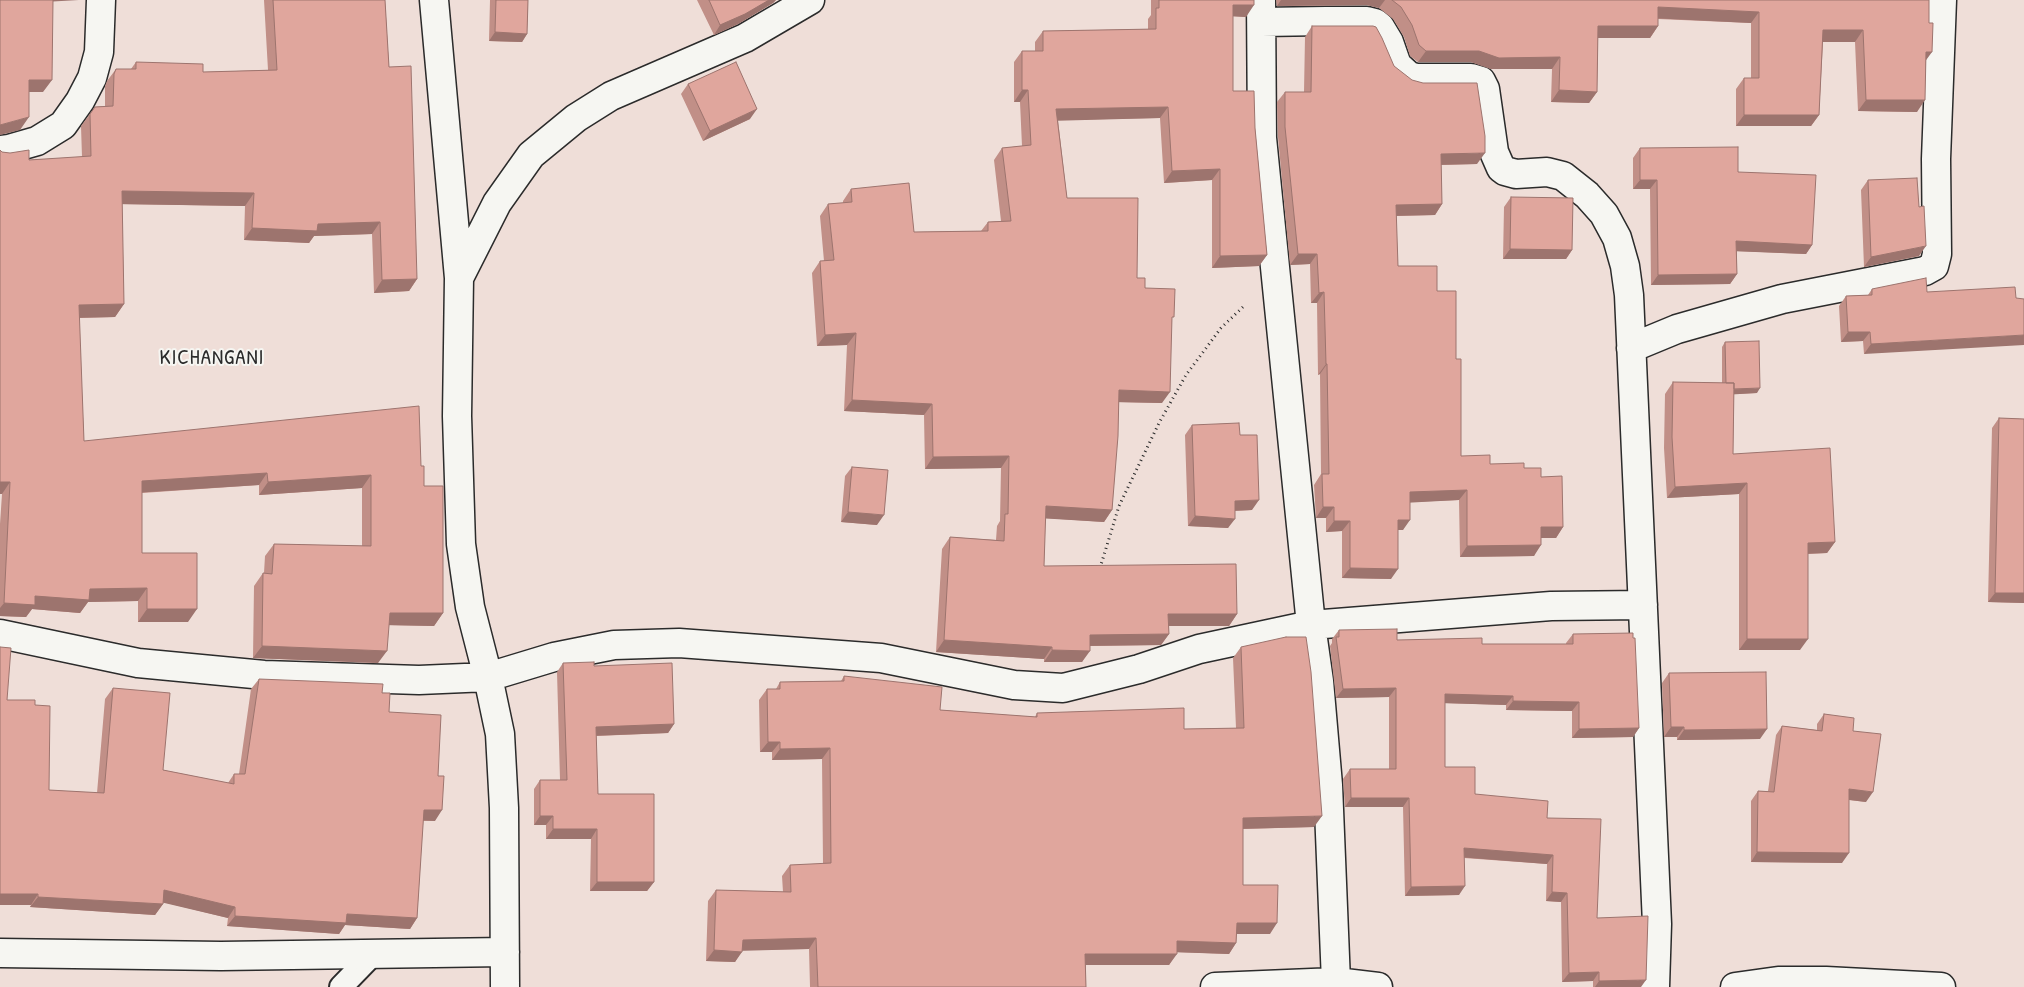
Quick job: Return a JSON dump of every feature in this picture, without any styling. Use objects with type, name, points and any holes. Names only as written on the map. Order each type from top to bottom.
[{"type":"street","points":[[0,150],[9,149],[44,137],[63,125],[80,101],[92,78],[98,52],[101,0]]},
{"type":"street","points":[[434,0],[459,278],[457,416],[461,544],[470,607],[500,734],[504,808],[505,987]]},
{"type":"street","points":[[459,278],[497,202],[531,155],[576,118],[611,96],[746,38],[810,0]]},
{"type":"street","points":[[1630,348],[1678,330],[1782,299],[1925,271],[1934,266],[1937,254],[1936,159],[1942,0]]},
{"type":"street","points":[[1336,982],[1328,785],[1319,681],[1310,625],[1262,138],[1262,11],[1326,20],[1367,21],[1375,23],[1380,27],[1389,42],[1397,65],[1409,76],[1416,78],[1470,78],[1480,80],[1485,89],[1494,152],[1501,168],[1516,174],[1547,172],[1563,176],[1587,195],[1604,214],[1617,238],[1628,285],[1657,924],[1655,987]]},
{"type":"street","points":[[0,634],[138,663],[264,675],[419,680],[488,677],[554,657],[614,645],[679,643],[881,658],[1014,685],[1063,688],[1139,669],[1199,649],[1310,625],[1551,606],[1643,605]]},
{"type":"street","points":[[0,954],[372,955],[505,952]]},
{"type":"street","points":[[1736,987],[1778,981],[1826,981],[1941,987]]},
{"type":"street","points":[[1215,987],[1336,982],[1378,987]]},
{"type":"lane","points":[[341,987],[372,955]]},
{"type":"path","points":[[1099,574],[1119,506],[1159,423],[1186,374],[1221,328],[1276,275]]},
{"type":"building","points":[[0,0],[53,0],[52,80],[29,80],[29,117],[0,125]]},
{"type":"building","points":[[273,0],[385,0],[389,67],[411,66],[417,279],[382,280],[380,222],[318,224],[317,231],[252,228],[254,193],[122,191],[124,304],[79,305],[84,441],[419,406],[421,466],[424,466],[424,486],[443,486],[443,613],[390,613],[387,651],[262,646],[263,573],[272,574],[274,544],[371,546],[371,475],[268,482],[267,473],[142,481],[142,553],[197,553],[197,609],[147,609],[147,588],[90,589],[89,600],[35,596],[35,605],[4,603],[10,482],[0,482],[0,150],[10,153],[29,150],[29,160],[91,156],[90,114],[95,107],[113,106],[114,74],[116,69],[136,69],[136,62],[203,64],[203,72],[277,70]]},
{"type":"building","points":[[496,0],[528,0],[527,34],[495,32]]},
{"type":"building","points":[[709,0],[769,0],[745,14],[720,25]]},
{"type":"building","points":[[1159,0],[1254,0],[1254,5],[1233,5],[1233,91],[1254,91],[1255,128],[1267,255],[1220,256],[1220,169],[1172,171],[1168,107],[1056,109],[1067,198],[1138,198],[1137,278],[1145,278],[1145,288],[1175,289],[1174,317],[1172,317],[1170,392],[1119,390],[1118,436],[1112,510],[1046,506],[1044,566],[1236,564],[1237,614],[1168,614],[1169,634],[1090,635],[1090,651],[1052,650],[1052,647],[944,640],[950,537],[1004,541],[1005,514],[1008,514],[1009,456],[933,457],[932,404],[852,400],[856,333],[825,335],[820,261],[834,260],[828,204],[852,202],[851,189],[909,183],[914,232],[988,231],[988,222],[1011,221],[1002,148],[1031,145],[1028,90],[1022,90],[1022,51],[1043,51],[1043,31],[1156,29],[1156,8],[1159,8]]},
{"type":"building","points":[[1392,0],[1929,0],[1929,23],[1933,23],[1932,52],[1926,52],[1925,100],[1866,100],[1863,30],[1823,30],[1819,115],[1744,115],[1744,78],[1759,78],[1759,12],[1658,7],[1658,26],[1598,26],[1597,92],[1559,90],[1560,57],[1499,58],[1479,51],[1426,51],[1419,45],[1412,25],[1401,7]]},
{"type":"building","points":[[1312,26],[1376,27],[1394,66],[1412,80],[1423,83],[1477,83],[1485,136],[1485,153],[1441,154],[1442,204],[1396,205],[1398,266],[1437,266],[1437,291],[1456,291],[1456,359],[1461,359],[1461,456],[1490,455],[1490,464],[1524,463],[1524,468],[1541,468],[1541,477],[1562,476],[1563,527],[1541,527],[1541,545],[1467,546],[1467,490],[1410,492],[1410,520],[1398,520],[1398,569],[1350,568],[1350,521],[1334,521],[1334,507],[1323,507],[1322,474],[1329,474],[1324,292],[1319,293],[1317,254],[1298,254],[1285,127],[1285,92],[1311,92]]},
{"type":"building","points":[[736,62],[757,109],[710,131],[688,84]]},
{"type":"building","points":[[1738,147],[1738,172],[1816,175],[1812,245],[1736,241],[1737,274],[1658,275],[1657,180],[1640,180],[1640,148]]},
{"type":"building","points":[[1917,178],[1919,207],[1924,206],[1926,246],[1871,257],[1868,180]]},
{"type":"building","points":[[1511,197],[1573,198],[1572,250],[1510,249]]},
{"type":"building","points":[[1926,278],[1927,292],[2015,287],[2016,298],[2024,299],[2024,335],[1871,344],[1870,332],[1848,332],[1846,296],[1872,295],[1872,289]]},
{"type":"building","points":[[1759,341],[1760,388],[1734,389],[1734,383],[1726,383],[1725,342]]},
{"type":"building","points":[[1673,382],[1734,383],[1733,454],[1830,448],[1835,542],[1808,543],[1808,639],[1747,639],[1747,483],[1675,487],[1672,437]]},
{"type":"building","points":[[1999,418],[2024,419],[2024,593],[1995,593]]},
{"type":"building","points":[[1239,423],[1240,435],[1257,435],[1259,500],[1235,501],[1235,519],[1195,516],[1192,425]]},
{"type":"building","points":[[852,467],[888,470],[884,515],[848,512]]},
{"type":"building","points":[[1397,629],[1397,640],[1482,638],[1482,644],[1573,644],[1573,634],[1633,633],[1633,638],[1635,638],[1639,728],[1579,729],[1579,702],[1513,701],[1513,696],[1445,694],[1445,767],[1475,767],[1475,794],[1548,801],[1547,818],[1601,819],[1597,918],[1648,916],[1646,980],[1599,981],[1599,972],[1569,973],[1567,893],[1552,892],[1553,855],[1464,848],[1465,886],[1411,887],[1409,798],[1351,798],[1350,769],[1396,769],[1396,688],[1343,689],[1336,637],[1339,637],[1339,630]]},
{"type":"building","points":[[1286,637],[1306,637],[1311,672],[1322,816],[1243,818],[1243,885],[1278,885],[1277,923],[1237,923],[1236,943],[1177,941],[1177,954],[1085,954],[1086,987],[818,987],[816,938],[743,940],[742,952],[714,950],[716,890],[791,892],[790,865],[831,863],[830,748],[780,749],[780,742],[768,742],[767,689],[780,689],[780,682],[844,681],[844,676],[942,687],[940,710],[1037,717],[1037,713],[1184,708],[1184,729],[1244,728],[1241,647]]},
{"type":"building","points":[[0,647],[11,648],[7,700],[35,700],[35,705],[50,706],[49,790],[104,793],[113,688],[170,693],[163,770],[234,784],[234,774],[245,774],[259,679],[383,684],[382,693],[390,693],[389,712],[441,715],[438,776],[444,776],[442,810],[424,810],[417,918],[347,914],[346,923],[235,916],[235,907],[164,890],[163,904],[38,897],[38,894],[0,894]]},
{"type":"building","points":[[594,662],[594,666],[672,663],[674,724],[596,727],[598,794],[654,794],[654,882],[597,882],[597,829],[553,829],[553,816],[540,816],[540,780],[567,780],[563,663]]},
{"type":"building","points":[[1766,672],[1767,729],[1684,730],[1684,727],[1671,727],[1669,673]]},
{"type":"building","points":[[1824,714],[1854,718],[1853,731],[1881,734],[1873,792],[1849,789],[1849,853],[1757,852],[1758,791],[1774,792],[1782,726],[1822,731]]},
{"type":"district","name":"KICHANGANI","points":[[212,358]]}]
